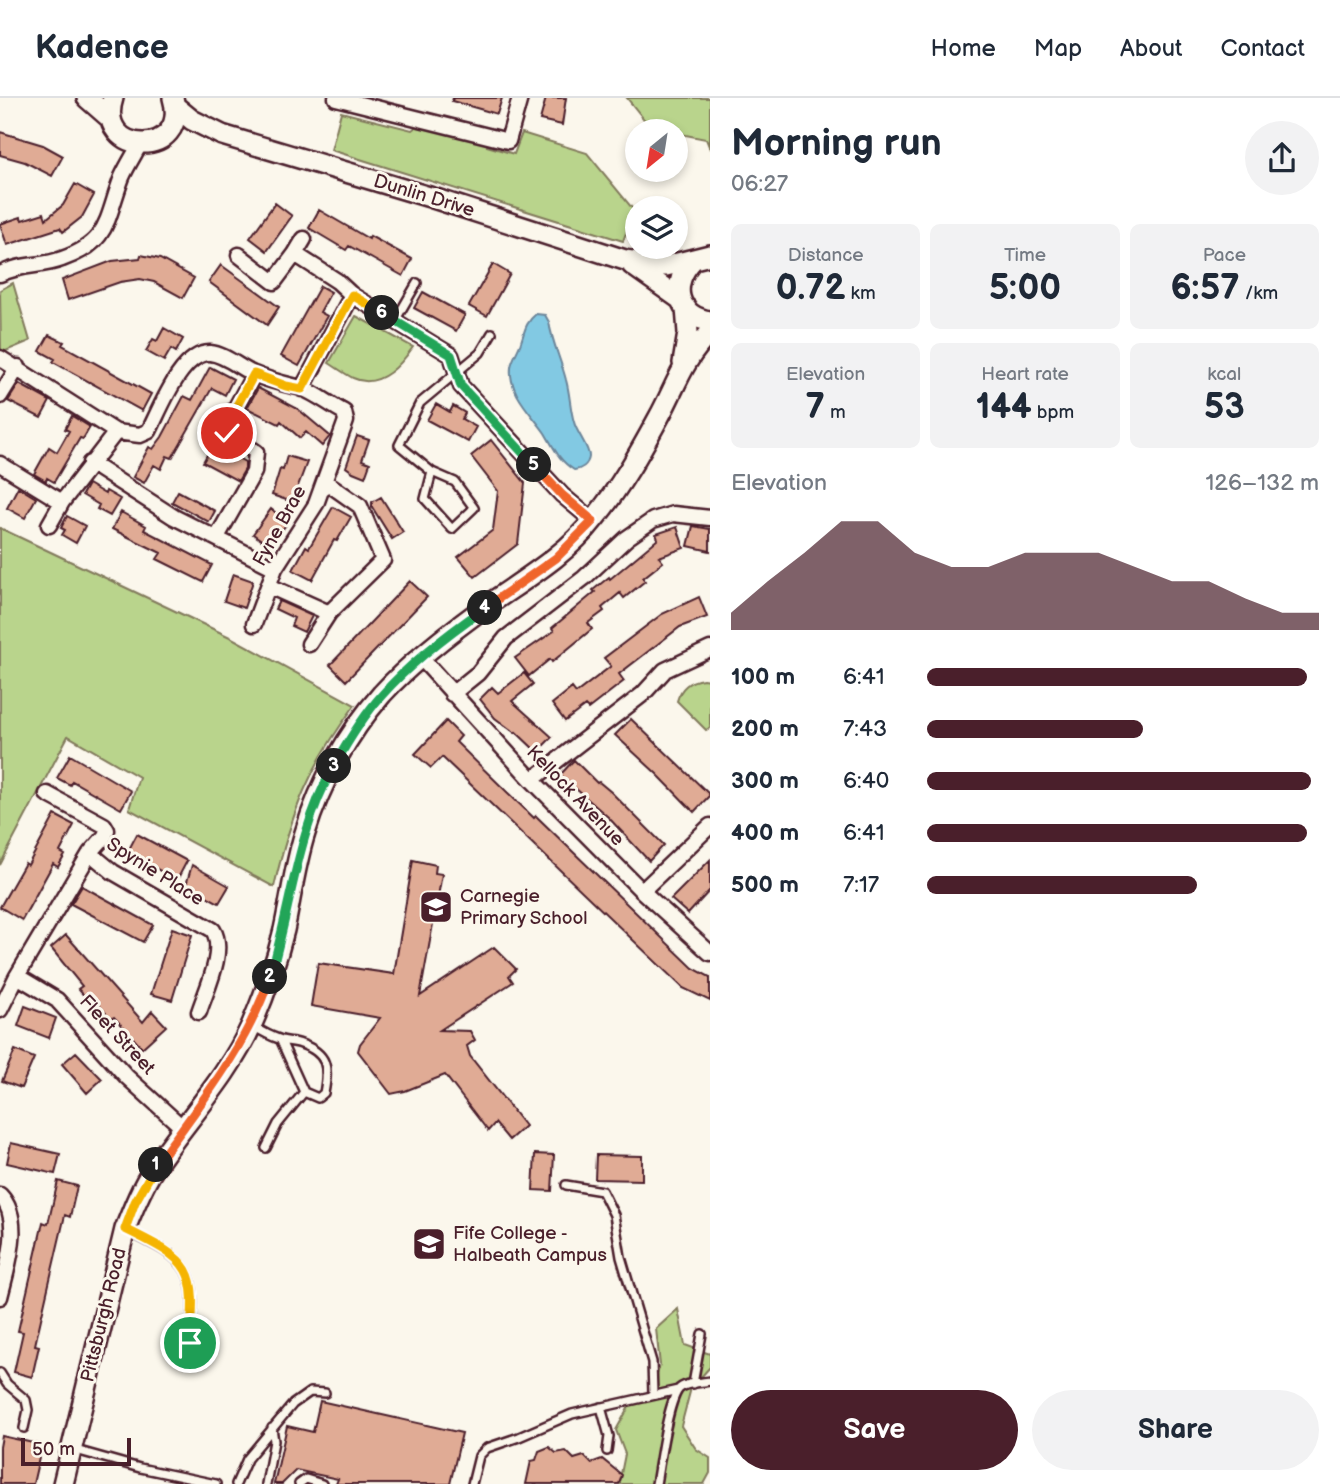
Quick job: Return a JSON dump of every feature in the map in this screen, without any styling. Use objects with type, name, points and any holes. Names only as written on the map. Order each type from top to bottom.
[{"type":"street","points":[[87,98],[111,118],[121,136],[123,175]]},
{"type":"street","points":[[111,118],[113,98]]},
{"type":"street","points":[[340,98],[508,141],[520,98]]},
{"type":"street","name":"Dunlin Drive","points":[[141,144],[151,143],[168,132],[176,115],[174,102]]},
{"type":"street","name":"Dunlin Drive","points":[[174,102],[192,120],[222,135],[433,198],[625,260],[666,265],[704,255]]},
{"type":"street","name":"Dunlin Drive","points":[[168,132],[222,135]]},
{"type":"street","points":[[0,275],[32,264],[59,260],[88,248],[104,230],[123,175],[141,144],[121,136]]},
{"type":"street","points":[[239,255],[274,282],[304,239]]},
{"type":"street","points":[[295,254],[337,281],[352,295],[451,355],[461,386],[562,495],[593,521]]},
{"type":"street","name":"Dunlin Drive","points":[[683,303],[680,277],[704,255]]},
{"type":"street","name":"Dunlin Drive","points":[[625,260],[683,303],[693,315],[710,321]]},
{"type":"street","points":[[0,358],[116,432],[140,435],[149,431],[176,377],[198,358],[209,353],[254,374],[302,389],[352,295]]},
{"type":"street","points":[[682,368],[688,333],[683,303]]},
{"type":"street","points":[[682,368],[710,333]]},
{"type":"street","points":[[0,396],[18,367]]},
{"type":"street","name":"Pittsburgh Road","points":[[63,1484],[125,1229],[135,1202],[152,1171],[223,1074],[251,1025],[283,933],[304,834],[322,787],[348,741],[382,694],[421,658],[482,610],[556,558],[593,521],[642,448],[682,368]]},
{"type":"street","points":[[217,537],[254,472],[256,452],[227,433],[228,422],[254,374]]},
{"type":"street","name":"Fyne Brae","points":[[254,624],[275,568],[316,504],[326,482],[346,421],[344,412],[302,389]]},
{"type":"street","points":[[49,525],[90,463],[116,432]]},
{"type":"street","points":[[90,463],[174,517],[275,568]]},
{"type":"street","points":[[0,464],[62,502]]},
{"type":"street","points":[[309,644],[329,613],[383,560],[360,506],[326,482]]},
{"type":"street","points":[[452,694],[478,673],[506,638],[584,578],[627,538],[653,520],[673,514],[710,518]]},
{"type":"street","points":[[269,586],[329,613]]},
{"type":"street","points":[[532,780],[643,694],[665,670],[710,649]]},
{"type":"street","name":"Kellock Avenue","points":[[421,658],[532,780],[642,891],[710,953]]},
{"type":"street","name":"Spynie Place","points":[[47,794],[104,825],[107,830],[105,836],[90,853],[113,872],[213,930],[218,938],[219,951],[199,1012]]},
{"type":"street","points":[[642,891],[710,826]]},
{"type":"street","points":[[0,1010],[90,853]]},
{"type":"street","name":"Fleet Street","points":[[18,976],[57,1000],[127,1077],[183,1128]]},
{"type":"street","points":[[0,1195],[6,1201],[12,1217],[11,1244],[0,1297]]},
{"type":"lane","points":[[395,321],[417,283]]},
{"type":"lane","points":[[432,472],[425,499],[452,529],[474,508],[455,482],[432,472],[399,445],[420,403],[480,353],[492,333]]},
{"type":"lane","points":[[251,1025],[281,1041],[299,1043],[318,1052],[327,1065],[324,1093],[318,1098],[304,1092],[281,1041]]},
{"type":"lane","points":[[266,1148],[278,1124],[304,1092]]},
{"type":"lane","points":[[566,1185],[602,1191],[614,1215],[621,1256],[652,1362],[653,1394]]},
{"type":"lane","points":[[125,1229],[162,1247],[184,1266],[191,1280],[194,1299],[190,1343]]},
{"type":"lane","points":[[693,1384],[702,1334]]},
{"type":"lane","points":[[0,1373],[7,1384],[26,1400],[28,1410],[24,1428]]},
{"type":"lane","points":[[472,1484],[479,1456],[486,1448],[572,1414],[710,1381]]},
{"type":"lane","points":[[656,1484],[668,1419],[678,1390]]},
{"type":"lane","points":[[236,1484],[247,1458],[301,1397],[310,1392],[325,1393]]},
{"type":"lane","points":[[601,1407],[609,1436],[607,1451]]},
{"type":"lane","points":[[266,1484],[274,1441],[272,1428]]},
{"type":"lane","points":[[71,1449],[140,1468],[216,1484]]},
{"type":"lane","points":[[299,1484],[306,1479],[322,1484]]},
{"type":"green space","points":[[627,98],[710,98],[710,149],[706,139],[688,135],[688,119],[644,119]]},
{"type":"green space","points":[[341,112],[412,130],[417,126],[488,142],[487,146],[514,154],[522,133],[587,153],[625,199],[625,236],[623,241],[331,150]]},
{"type":"green space","points":[[13,283],[30,341],[1,353],[0,290]]},
{"type":"green space","points":[[356,316],[413,347],[402,362],[388,374],[372,381],[350,376],[329,363]]},
{"type":"green space","points":[[0,528],[232,638],[355,705],[325,749],[304,792],[287,836],[274,887],[129,809],[139,777],[68,736],[0,865]]},
{"type":"green space","points":[[703,679],[710,680],[710,728],[706,730],[677,701],[686,686]]},
{"type":"green space","points":[[678,1309],[685,1345],[710,1354],[710,1367],[691,1388],[681,1426],[696,1449],[710,1458],[710,1473],[704,1484],[619,1484],[625,1454],[616,1430],[630,1405],[649,1401],[660,1365],[656,1329]]},
{"type":"water","points":[[536,314],[545,315],[549,322],[567,385],[574,422],[589,453],[582,468],[574,470],[561,458],[513,386],[512,364],[526,327]]},
{"type":"building","points":[[453,98],[502,98],[497,114],[452,101]]},
{"type":"building","points":[[546,98],[566,98],[562,125],[540,120]]},
{"type":"building","points":[[0,132],[43,145],[63,156],[52,176],[25,162],[0,155]]},
{"type":"building","points":[[75,184],[94,195],[82,217],[63,232],[60,228],[7,245],[0,224],[44,213],[46,219],[63,205]]},
{"type":"building","points":[[275,203],[292,216],[267,251],[250,238]]},
{"type":"building","points":[[319,210],[369,239],[370,236],[412,259],[403,276],[349,246],[346,250],[309,228]]},
{"type":"building","points":[[141,255],[160,259],[194,278],[183,298],[154,282],[140,279],[120,282],[68,300],[62,280],[112,261],[140,258]]},
{"type":"building","points":[[493,264],[510,274],[487,316],[469,306]]},
{"type":"building","points":[[221,265],[279,307],[267,325],[209,282]]},
{"type":"building","points":[[320,286],[331,292],[320,312],[327,316],[299,366],[281,356]]},
{"type":"building","points":[[423,292],[465,315],[456,331],[414,308]]},
{"type":"building","points":[[164,328],[183,339],[176,352],[171,349],[164,361],[146,351],[153,339],[157,341]]},
{"type":"building","points":[[49,335],[64,342],[62,345],[151,394],[142,411],[53,362],[55,359],[40,351]]},
{"type":"building","points":[[210,367],[233,379],[225,395],[212,388],[172,458],[167,456],[161,469],[154,465],[144,483],[133,477],[149,447],[153,449],[162,437],[184,396],[192,400]]},
{"type":"building","points":[[19,384],[50,401],[41,418],[8,401]]},
{"type":"building","points":[[258,388],[298,409],[330,436],[322,446],[306,432],[300,438],[281,421],[279,424],[247,408]]},
{"type":"building","points":[[436,404],[450,412],[453,406],[465,413],[462,419],[476,427],[468,442],[427,420]]},
{"type":"building","points":[[72,416],[90,427],[83,439],[80,438],[54,482],[47,478],[46,481],[34,474],[49,447],[57,452],[69,431],[65,429]]},
{"type":"building","points":[[357,436],[369,440],[362,460],[370,463],[365,477],[346,467]]},
{"type":"building","points":[[491,440],[525,483],[518,544],[475,577],[458,557],[493,530],[498,491],[471,456]]},
{"type":"building","points":[[213,444],[245,462],[245,469],[238,481],[203,462]]},
{"type":"building","points":[[287,456],[307,462],[292,502],[272,495]]},
{"type":"building","points":[[88,484],[120,499],[110,516],[97,509],[99,505],[82,495]]},
{"type":"building","points":[[18,487],[36,498],[25,518],[7,508]]},
{"type":"building","points":[[178,491],[215,511],[209,522],[172,502]]},
{"type":"building","points":[[381,497],[403,532],[392,539],[372,507],[372,502]]},
{"type":"building","points":[[333,507],[351,517],[337,541],[334,540],[312,580],[293,570]]},
{"type":"building","points":[[271,509],[288,522],[270,546],[253,534]]},
{"type":"building","points":[[121,512],[146,526],[144,530],[212,565],[203,582],[157,559],[161,553],[112,529]]},
{"type":"building","points":[[67,516],[85,526],[76,543],[62,535],[65,530],[61,528]]},
{"type":"building","points":[[693,526],[710,529],[710,551],[688,546]]},
{"type":"building","points":[[677,527],[684,548],[659,557],[663,562],[643,578],[645,581],[624,598],[620,593],[602,608],[604,611],[588,623],[592,629],[552,662],[550,659],[529,676],[515,658],[554,631],[552,628],[595,592],[593,590],[658,539],[656,534]]},
{"type":"building","points":[[233,574],[253,581],[244,608],[224,601]]},
{"type":"building","points":[[410,581],[427,597],[346,681],[330,665]]},
{"type":"building","points":[[699,597],[707,617],[680,627],[619,674],[624,681],[588,709],[585,706],[565,721],[552,704],[572,688],[576,693],[611,666],[604,658],[662,614]]},
{"type":"building","points":[[279,601],[312,616],[304,632],[291,626],[294,618],[275,609]]},
{"type":"building","points":[[524,673],[533,684],[512,701],[552,737],[537,752],[516,732],[495,718],[480,699],[492,687],[498,693]]},
{"type":"building","points":[[631,719],[710,795],[694,812],[615,735]]},
{"type":"building","points":[[446,721],[461,736],[456,742],[506,791],[534,818],[536,816],[693,968],[710,977],[710,1001],[683,988],[442,757],[431,768],[415,754]]},
{"type":"building","points":[[70,755],[131,791],[121,809],[72,781],[70,785],[57,778]]},
{"type":"building","points":[[574,760],[597,783],[611,792],[664,845],[649,861],[608,817],[560,775]]},
{"type":"building","points":[[55,815],[74,825],[60,852],[65,855],[58,867],[53,864],[22,920],[0,907],[25,863],[28,865]]},
{"type":"building","points":[[137,834],[187,861],[177,880],[127,853]]},
{"type":"building","points":[[413,860],[436,865],[435,873],[442,874],[420,996],[494,947],[516,969],[509,976],[513,982],[440,1030],[470,1031],[475,1040],[467,1046],[470,1056],[525,1126],[509,1140],[495,1123],[488,1131],[445,1075],[391,1094],[358,1051],[360,1044],[380,1018],[311,1006],[318,963],[394,974]]},
{"type":"building","points":[[710,860],[710,890],[688,914],[671,899]]},
{"type":"building","points":[[192,865],[229,886],[219,903],[186,885]]},
{"type":"building","points":[[82,886],[153,925],[143,942],[71,904]]},
{"type":"building","points":[[172,928],[192,935],[172,1000],[151,994]]},
{"type":"building","points":[[66,935],[143,1022],[152,1011],[166,1026],[142,1048],[114,1017],[111,1019],[91,996],[87,999],[78,989],[82,986],[51,948]]},
{"type":"building","points":[[25,1006],[56,1018],[49,1038],[18,1026]]},
{"type":"building","points":[[15,1050],[34,1058],[21,1088],[2,1081]]},
{"type":"building","points":[[76,1052],[102,1079],[87,1093],[62,1064]]},
{"type":"building","points":[[11,1143],[60,1154],[55,1174],[7,1163]]},
{"type":"building","points":[[535,1154],[554,1155],[552,1191],[533,1190]]},
{"type":"building","points":[[596,1155],[642,1156],[642,1180],[595,1179]]},
{"type":"building","points":[[58,1181],[77,1186],[70,1217],[65,1215],[35,1345],[39,1346],[32,1377],[14,1372],[23,1332],[18,1331],[43,1222],[48,1224]]},
{"type":"building","points":[[320,1401],[462,1433],[450,1484],[336,1484],[338,1479],[296,1470],[282,1484],[274,1484],[287,1426],[313,1432]]},
{"type":"building","points":[[2,1436],[42,1445],[33,1484],[0,1484]]},
{"type":"building","points":[[549,1447],[556,1453],[566,1451],[574,1459],[584,1456],[591,1463],[602,1459],[622,1475],[619,1484],[526,1484],[531,1461],[536,1460],[539,1451]]},
{"type":"place","name":"Carnegie Primary School","points":[[436,907]]},
{"type":"place","name":"Fife College - Halbeath Campus","points":[[429,1244]]},
{"type":"route","points":[[190,1343],[194,1299],[191,1280],[184,1266],[162,1247],[125,1229],[135,1202],[152,1171],[223,1074],[251,1025],[269,980],[283,933],[304,834],[322,787],[348,741],[382,694],[421,658],[482,610],[556,558],[593,521],[562,495],[461,386],[451,355],[352,295],[302,389],[254,374],[228,422],[227,433]]}]
